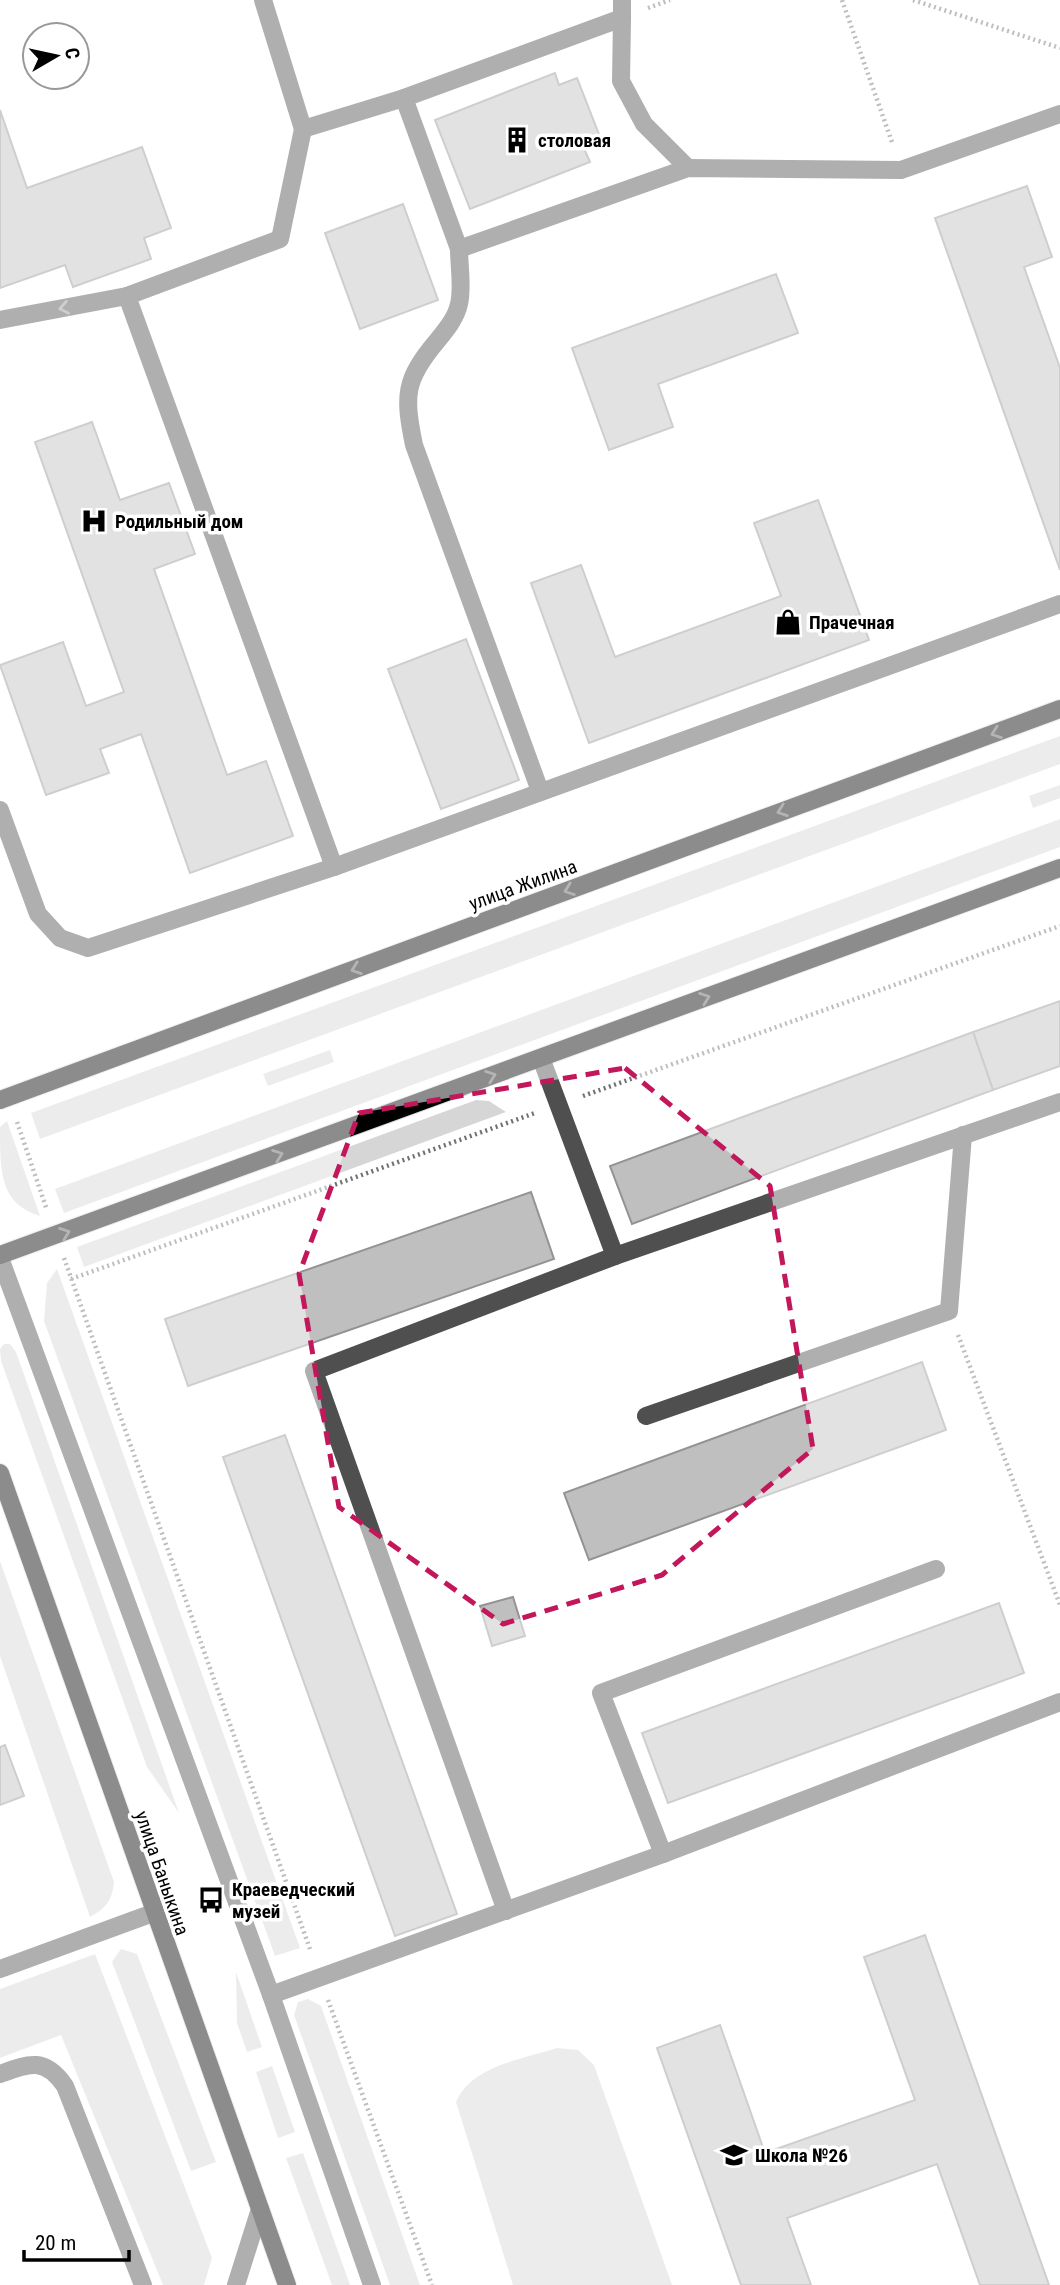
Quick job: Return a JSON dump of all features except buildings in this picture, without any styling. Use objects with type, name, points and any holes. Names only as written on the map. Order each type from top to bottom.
[{"type":"main road","name":"улица Жилина","points":[[4,1098],[1060,709]]},
{"type":"main road","points":[[0,1257],[1060,868]]},
{"type":"main road","name":"улица Баныкина","points":[[0,1473],[153,1913],[287,2285]]},
{"type":"lane","points":[[0,320],[127,296],[280,239],[303,129],[263,0]]},
{"type":"lane","points":[[622,0],[621,81],[644,124],[688,167]]},
{"type":"lane","points":[[303,129],[404,98],[622,18]]},
{"type":"lane","points":[[404,98],[459,249],[459,304],[449,327],[419,362],[409,383],[405,404],[414,446],[540,791]]},
{"type":"lane","points":[[459,249],[688,167],[901,170],[1059,116]]},
{"type":"lane","points":[[127,296],[334,867]]},
{"type":"lane","points":[[0,810],[37,914],[60,938],[88,948],[334,867],[1060,604]]},
{"type":"lane","points":[[541,1058],[615,1256]]},
{"type":"lane","points":[[506,1911],[314,1371],[615,1256],[1060,1102]]},
{"type":"lane","points":[[646,1416],[949,1311],[963,1135]]},
{"type":"lane","points":[[0,1257],[271,1995],[372,2285]]},
{"type":"lane","points":[[663,1854],[601,1693],[936,1569]]},
{"type":"lane","points":[[271,1995],[663,1854],[1060,1702]]},
{"type":"lane","points":[[0,1969],[153,1913]]},
{"type":"lane","points":[[0,2074],[25,2064],[40,2065],[55,2072],[65,2086],[143,2285]]},
{"type":"lane","points":[[236,2285],[260,2209]]},
{"type":"path","points":[[842,0],[901,170]]},
{"type":"path","points":[[913,0],[1060,48]]},
{"type":"path","points":[[4,1098],[432,2285]]},
{"type":"path","points":[[949,1311],[1060,1605]]},
{"type":"highlighted area","points":[[625,1068],[770,1186],[813,1449],[662,1575],[503,1624],[339,1507],[299,1274],[359,1113]]},
{"type":"shaded area","points":[[1060,736],[1060,764],[40,1139],[31,1113]]},
{"type":"shaded area","points":[[1060,785],[1060,798],[1033,808],[1029,796]]},
{"type":"shaded area","points":[[1060,819],[1060,847],[64,1213],[55,1189]]},
{"type":"shaded area","points":[[330,1050],[334,1062],[268,1086],[263,1074]]},
{"type":"shaded area","points":[[476,1100],[489,1101],[506,1112],[84,1267],[77,1247]]},
{"type":"shaded area","points":[[7,1121],[40,1216],[17,1204],[5,1184],[0,1127]]},
{"type":"shaded area","points":[[57,1269],[300,1948],[275,1956],[44,1321],[47,1283]]},
{"type":"shaded area","points":[[4,1344],[10,1344],[16,1352],[179,1813],[147,1767],[1,1361],[0,1349]]},
{"type":"shaded area","points":[[0,1561],[114,1882],[107,1903],[90,1917],[0,1656]]},
{"type":"shaded area","points":[[121,1949],[137,1954],[216,2162],[191,2171],[112,1962]]},
{"type":"shaded area","points":[[95,1954],[212,2258],[204,2285],[163,2285],[61,2035],[0,2058],[0,1989]]},
{"type":"shaded area","points":[[236,1972],[262,2047],[247,2052],[237,2023]]},
{"type":"shaded area","points":[[308,1999],[321,2006],[420,2285],[390,2285],[294,2015],[298,2002]]},
{"type":"shaded area","points":[[557,2048],[578,2050],[594,2065],[672,2285],[513,2285],[456,2102],[473,2080],[486,2072],[514,2060]]},
{"type":"shaded area","points":[[272,2066],[295,2132],[278,2138],[256,2072]]},
{"type":"shaded area","points":[[303,2153],[350,2285],[332,2285],[286,2158]]},
{"type":"place","name":"столовая","points":[[517,140]]},
{"type":"place","name":"Родильный дом","points":[[94,521]]},
{"type":"place","name":"Прачечная","points":[[788,622]]},
{"type":"place","name":"Краеведческий музей","points":[[211,1900]]},
{"type":"place","name":"Школа №26","points":[[734,2155]]}]
